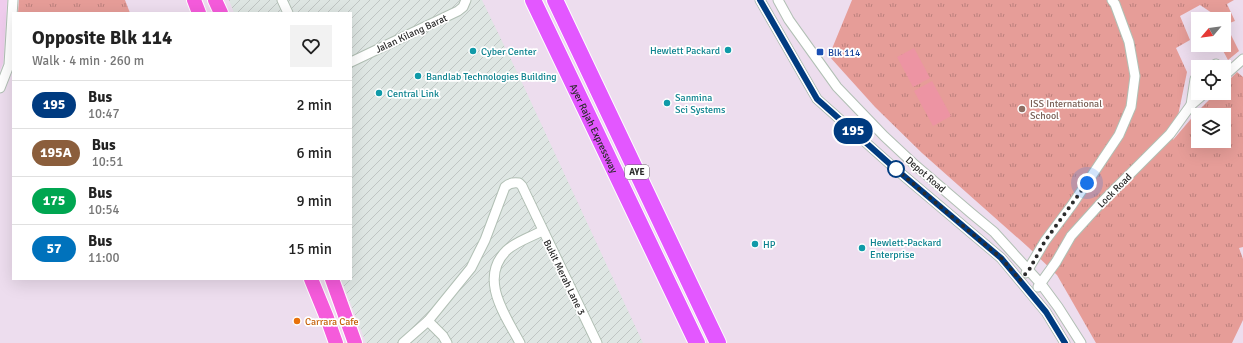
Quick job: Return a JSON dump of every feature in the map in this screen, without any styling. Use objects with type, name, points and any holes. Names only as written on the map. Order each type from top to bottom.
[{"type":"highway","name":"Ayer Rajah Expressway","points":[[533,0],[697,343]]},
{"type":"highway","name":"Ayer Rajah Expressway","points":[[555,0],[718,343]]},
{"type":"main road","points":[[194,0],[199,12]]},
{"type":"main road","points":[[215,0],[221,12]]},
{"type":"main road","points":[[311,280],[336,343]]},
{"type":"main road","points":[[318,295],[334,284],[355,343]]},
{"type":"street","points":[[12,12],[13,0]]},
{"type":"street","points":[[282,0],[288,12]]},
{"type":"street","name":"Depot Road","points":[[760,0],[817,99],[891,165],[1001,258],[1046,312],[1065,343]]},
{"type":"street","name":"Depot Road","points":[[778,0],[790,20],[837,87],[884,136],[915,165],[994,232],[1041,284],[1081,343]]},
{"type":"street","points":[[1020,280],[1029,270],[1045,241],[1072,205],[1120,135],[1131,107],[1135,76],[1129,42],[1115,4],[1112,0]]},
{"type":"street","name":"Jalan Kilang Barat","points":[[352,62],[458,11],[463,7],[466,1]]},
{"type":"street","points":[[0,88],[9,65],[12,16]]},
{"type":"street","points":[[1231,70],[1243,59]]},
{"type":"street","points":[[1191,106],[1192,100]]},
{"type":"street","name":"Lock Road","points":[[1032,294],[1056,262],[1071,236],[1100,204],[1170,134],[1191,106],[1197,100]]},
{"type":"street","points":[[403,343],[428,321],[471,268],[485,240],[502,192],[508,184],[515,182],[519,183],[542,231]]},
{"type":"street","name":"Bukit Merah Lane 3","points":[[520,343],[498,300],[495,291],[494,277],[499,262],[507,251],[520,242],[542,231],[596,343]]},
{"type":"street","points":[[428,321],[443,336],[447,343]]},
{"type":"shaded area","points":[[0,0],[7,0],[3,63],[0,70]]},
{"type":"shaded area","points":[[229,0],[482,0],[643,343],[366,343],[341,280],[352,280],[352,12],[234,12]]},
{"type":"shaded area","points":[[914,48],[930,78],[913,87],[897,57]]},
{"type":"shaded area","points":[[932,81],[951,116],[933,126],[914,91]]},
{"type":"green space","points":[[19,0],[125,0],[130,12],[18,12]]},
{"type":"green space","points":[[852,0],[1234,0],[1227,4],[1231,12],[1210,12],[1200,5],[1180,16],[1190,40],[1176,48],[1187,72],[1173,140],[1191,119],[1191,148],[1231,148],[1231,108],[1201,108],[1209,100],[1231,100],[1231,78],[1237,72],[1243,77],[1243,247],[1239,248],[1243,259],[1243,320],[1232,343],[1096,343],[1057,275],[1028,247],[922,153],[875,107],[829,56]]},
{"type":"green space","points":[[1231,12],[1235,21],[1231,22]]},
{"type":"green space","points":[[1231,35],[1239,51],[1228,60],[1224,52],[1231,52]]},
{"type":"bus line","name":"195","points":[[760,0],[817,99],[891,165],[1001,258],[1046,312],[1065,343]]},
{"type":"place","name":"Hewlett Packard","points":[[728,50]]},
{"type":"place","name":"Cyber Center","points":[[473,51]]},
{"type":"place","name":"Blk 114","points":[[820,52]]},
{"type":"place","name":"Bandlab Technologies Building","points":[[418,76]]},
{"type":"place","name":"Central Link","points":[[379,93]]},
{"type":"place","name":"Sanmina Sci Systems","points":[[667,103]]},
{"type":"place","name":"ISS International School","points":[[1022,109]]},
{"type":"place","name":"HP","points":[[755,244]]},
{"type":"place","name":"Hewlett-Packard Enterprise","points":[[862,248]]},
{"type":"place","name":"Carrara Cafe","points":[[297,321]]},
{"type":"route","points":[[896,169],[891,165],[1001,258],[1020,280],[1029,270],[1045,241],[1087,183]]}]
